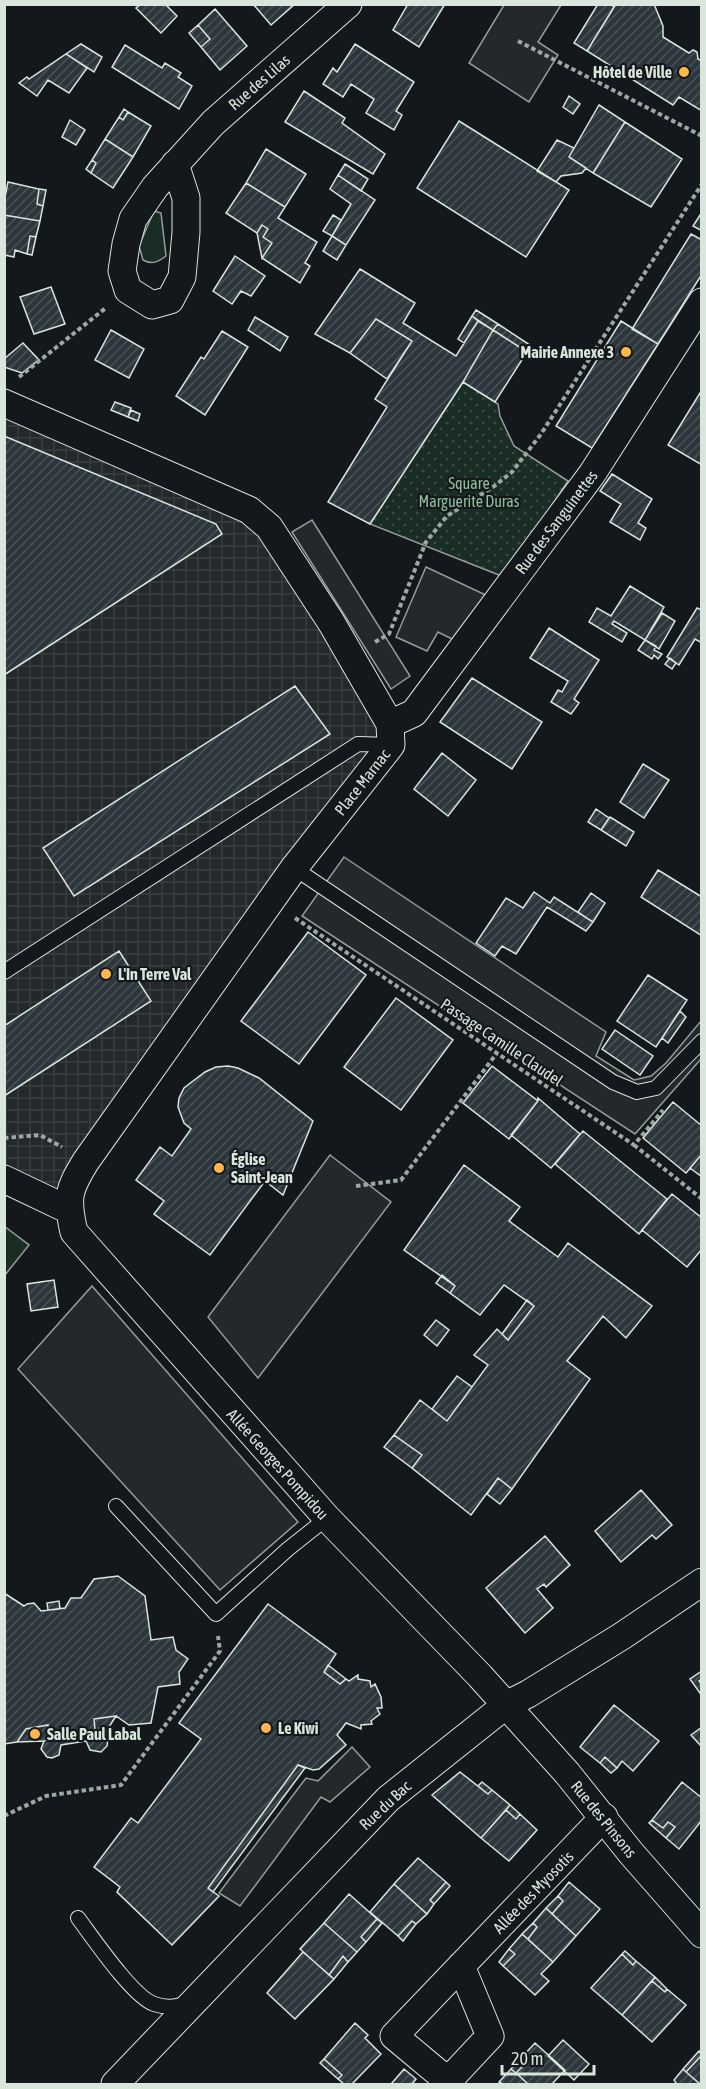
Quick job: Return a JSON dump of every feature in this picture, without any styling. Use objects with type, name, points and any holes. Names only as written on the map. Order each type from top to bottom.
[{"type":"street","name":"Rue des Lilas","points":[[128,290],[122,271],[126,244],[133,219],[155,187],[213,123],[348,4]]},
{"type":"street","points":[[128,290],[152,305],[170,300],[182,277],[186,198],[175,164]]},
{"type":"street","name":"Rue des Sanguinettes","points":[[391,734],[414,712],[592,474],[702,302]]},
{"type":"street","name":"Place Marnac","points":[[9,392],[249,510],[269,527],[332,622],[391,734],[86,1161],[72,1184],[69,1210]]},
{"type":"street","points":[[4,1179],[69,1210]]},
{"type":"street","name":"Allée Georges Pompidou","points":[[69,1210],[74,1233],[327,1518],[506,1705]]},
{"type":"street","name":"Rue du Bac","points":[[116,2085],[387,1799],[506,1705],[602,1648],[702,1582]]},
{"type":"street","name":"Rue des Pinsons","points":[[506,1705],[702,1934]]},
{"type":"street","name":"Allée des Myosotis","points":[[461,1966],[604,1817]]},
{"type":"lane","points":[[4,972],[358,744],[391,734]]},
{"type":"lane","points":[[294,868],[613,1082],[637,1092],[656,1088],[702,1041]]},
{"type":"lane","points":[[116,1506],[216,1614],[288,1549],[327,1518]]},
{"type":"lane","points":[[78,1918],[121,1976],[152,2004],[171,2008],[194,2002]]},
{"type":"path","points":[[518,41],[702,136]]},
{"type":"path","points":[[352,657],[389,634],[426,542],[447,516],[493,487],[512,471],[541,434],[702,184]]},
{"type":"path","points":[[9,392],[128,290]]},
{"type":"path","name":"Passage Camille Claudel","points":[[270,904],[293,916],[634,1145],[702,1199]]},
{"type":"path","points":[[356,1186],[401,1180],[497,1053]]},
{"type":"path","points":[[634,1145],[669,1103]]},
{"type":"path","points":[[4,1138],[40,1135],[86,1161]]},
{"type":"path","points":[[4,1816],[46,1796],[121,1785],[220,1651],[216,1614]]},
{"type":"green space","points":[[154,211],[161,213],[166,256],[152,263],[143,260],[139,246]]},
{"type":"green space","name":"Square Marguerite Duras","points":[[463,382],[498,404],[500,416],[514,446],[568,481],[504,577],[370,524]]},
{"type":"green space","points":[[4,1226],[29,1245],[5,1275],[4,1275]]},
{"type":"shaded area","points":[[504,5],[561,5],[538,42],[558,55],[529,102],[469,63]]},
{"type":"shaded area","points":[[4,403],[249,510],[390,724],[69,1210],[5,1179]]},
{"type":"shaded area","points":[[312,520],[410,676],[391,689],[292,532]]},
{"type":"shaded area","points":[[426,567],[490,597],[458,642],[438,632],[427,651],[396,637]]},
{"type":"shaded area","points":[[344,857],[606,1032],[596,1056],[634,1080],[651,1076],[666,1063],[701,1021],[701,1059],[635,1134],[302,916]]},
{"type":"shaded area","points":[[330,1155],[391,1202],[258,1378],[208,1317]]},
{"type":"shaded area","points":[[92,1286],[298,1522],[220,1590],[18,1369]]},
{"type":"shaded area","points":[[352,1747],[370,1767],[330,1802],[321,1797],[240,1906],[219,1893],[306,1778],[318,1781]]},
{"type":"building","points":[[141,4],[165,4],[177,16],[161,33],[136,8]]},
{"type":"building","points":[[253,4],[295,4],[271,25]]},
{"type":"building","points":[[408,4],[445,4],[419,47],[393,30]]},
{"type":"building","points":[[598,4],[610,4],[614,7],[587,51],[574,43]]},
{"type":"building","points":[[616,4],[654,4],[663,26],[663,37],[689,53],[693,50],[697,52],[698,59],[702,61],[702,111],[679,97],[673,105],[587,51]]},
{"type":"building","points":[[215,9],[247,46],[220,70],[201,47],[210,39],[198,25]]},
{"type":"building","points":[[198,25],[210,39],[201,47],[189,33]]},
{"type":"building","points":[[81,44],[102,57],[94,72],[66,54]]},
{"type":"building","points":[[355,44],[414,82],[396,111],[402,115],[394,130],[366,113],[374,99],[351,84],[343,97],[323,84],[333,68],[337,72]]},
{"type":"building","points":[[125,45],[162,68],[165,63],[181,73],[178,77],[192,86],[179,109],[112,67]]},
{"type":"building","points":[[66,54],[87,68],[69,93],[48,80],[37,96],[19,83],[27,77],[29,79]]},
{"type":"building","points":[[304,91],[345,118],[342,123],[385,154],[373,174],[285,122]]},
{"type":"building","points":[[569,96],[580,104],[573,114],[563,107]]},
{"type":"building","points":[[599,105],[625,122],[593,173],[569,157]]},
{"type":"building","points":[[124,109],[128,112],[123,120],[119,117]]},
{"type":"building","points":[[128,112],[151,126],[133,157],[105,139],[119,117],[123,120]]},
{"type":"building","points":[[70,120],[85,130],[76,145],[62,137]]},
{"type":"building","points":[[459,121],[569,190],[526,257],[417,188]]},
{"type":"building","points":[[625,122],[682,159],[651,207],[593,173]]},
{"type":"building","points":[[105,139],[133,157],[113,188],[91,173],[96,163],[92,160]]},
{"type":"building","points":[[557,140],[574,148],[569,157],[586,168],[582,173],[561,176],[556,182],[537,171]]},
{"type":"building","points":[[266,149],[306,174],[285,207],[246,183]]},
{"type":"building","points":[[92,160],[96,163],[91,173],[86,169]]},
{"type":"building","points":[[345,164],[368,179],[361,191],[338,175]]},
{"type":"building","points":[[338,175],[375,200],[346,245],[332,236],[351,204],[330,189]]},
{"type":"building","points":[[8,182],[39,189],[37,204],[43,206],[40,221],[4,215]]},
{"type":"building","points":[[246,183],[285,207],[278,218],[317,242],[305,263],[310,266],[300,283],[262,258],[272,243],[263,237],[268,229],[262,225],[257,233],[226,213]]},
{"type":"building","points":[[39,189],[46,190],[43,206],[37,204]]},
{"type":"building","points":[[702,212],[702,231],[693,226]]},
{"type":"building","points":[[4,215],[40,221],[36,237],[30,236],[27,254],[15,250],[14,257],[4,255]]},
{"type":"building","points":[[333,215],[341,220],[332,236],[323,231]]},
{"type":"building","points":[[262,225],[268,229],[263,237],[272,243],[262,258],[257,233]]},
{"type":"building","points":[[691,234],[702,240],[702,274],[658,344],[632,329]]},
{"type":"building","points":[[30,236],[36,237],[32,255],[27,254]]},
{"type":"building","points":[[332,236],[346,245],[337,260],[323,251]]},
{"type":"building","points":[[235,256],[265,276],[251,296],[241,291],[232,304],[213,291]]},
{"type":"building","points":[[360,269],[415,303],[403,323],[456,356],[478,321],[493,330],[463,382],[370,524],[328,502],[387,407],[375,399],[412,341],[376,319],[350,353],[315,334]]},
{"type":"building","points":[[51,287],[65,324],[34,334],[20,297]]},
{"type":"building","points":[[476,310],[498,324],[493,330],[472,316]]},
{"type":"building","points":[[472,316],[478,321],[464,343],[458,339]]},
{"type":"building","points":[[255,317],[288,337],[280,351],[248,330]]},
{"type":"building","points":[[376,319],[412,341],[387,379],[350,353]]},
{"type":"building","points":[[621,321],[658,344],[592,448],[556,426]]},
{"type":"building","points":[[498,324],[530,345],[527,352],[493,330]]},
{"type":"building","points":[[111,330],[144,349],[129,378],[95,360]]},
{"type":"building","points":[[493,330],[527,352],[495,402],[463,382]]},
{"type":"building","points":[[222,331],[248,347],[205,415],[176,396],[201,357],[204,359]]},
{"type":"building","points":[[23,343],[39,360],[22,373],[4,367],[4,359]]},
{"type":"building","points":[[700,393],[702,394],[702,465],[668,445]]},
{"type":"building","points":[[115,402],[131,408],[128,417],[111,410]]},
{"type":"building","points":[[131,410],[140,414],[138,421],[128,417]]},
{"type":"building","points":[[4,436],[216,524],[222,534],[4,675]]},
{"type":"building","points":[[612,474],[652,499],[638,523],[646,528],[640,540],[610,522],[621,504],[600,491]]},
{"type":"building","points":[[630,586],[664,607],[645,640],[614,621],[612,624],[627,633],[622,642],[589,622],[597,608],[611,616]]},
{"type":"building","points":[[697,608],[702,610],[702,643],[695,639],[679,665],[667,657]]},
{"type":"building","points":[[662,613],[675,621],[659,649],[645,640]]},
{"type":"building","points":[[549,628],[599,660],[574,699],[579,703],[571,714],[551,702],[558,690],[562,692],[568,681],[530,658]]},
{"type":"building","points":[[645,640],[656,646],[654,650],[662,654],[658,659],[654,655],[652,659],[638,650]]},
{"type":"building","points":[[670,658],[676,663],[672,669],[665,664]]},
{"type":"building","points":[[472,678],[542,722],[512,769],[440,722]]},
{"type":"building","points":[[295,686],[330,734],[74,896],[43,848]]},
{"type":"building","points":[[442,753],[476,780],[448,816],[414,789]]},
{"type":"building","points":[[643,764],[669,780],[644,818],[620,802]]},
{"type":"building","points":[[596,809],[609,818],[601,830],[588,822]]},
{"type":"building","points":[[610,817],[634,832],[626,846],[601,830]]},
{"type":"building","points":[[658,870],[702,897],[702,936],[641,897]]},
{"type":"building","points":[[534,892],[550,903],[554,897],[593,922],[586,931],[547,907],[516,954],[502,946],[495,956],[476,943],[506,898],[523,908]]},
{"type":"building","points":[[591,893],[605,903],[593,922],[578,912]]},
{"type":"building","points":[[308,932],[366,975],[299,1064],[241,1021]]},
{"type":"building","points":[[119,951],[151,1001],[4,1096],[4,1026]]},
{"type":"building","points":[[648,975],[687,1000],[656,1047],[617,1021]]},
{"type":"building","points":[[396,998],[453,1040],[401,1110],[344,1067]]},
{"type":"building","points":[[680,1011],[686,1017],[668,1043],[662,1038]]},
{"type":"building","points":[[615,1030],[653,1056],[640,1075],[602,1049]]},
{"type":"building","name":"Église Saint-Jean","points":[[228,1066],[259,1078],[313,1121],[283,1195],[265,1181],[210,1255],[154,1214],[164,1201],[136,1180],[160,1147],[172,1156],[191,1129],[184,1123],[178,1107],[184,1088],[205,1072],[216,1067]]},
{"type":"building","points":[[492,1066],[538,1101],[509,1139],[463,1103]]},
{"type":"building","points":[[538,1098],[580,1134],[551,1168],[511,1135]]},
{"type":"building","points":[[673,1102],[702,1126],[702,1154],[686,1173],[643,1138]]},
{"type":"building","points":[[583,1131],[667,1199],[639,1234],[555,1164]]},
{"type":"building","points":[[702,1154],[702,1177],[690,1168]]},
{"type":"building","points":[[464,1165],[520,1207],[509,1221],[558,1257],[568,1243],[652,1306],[626,1338],[603,1316],[567,1361],[590,1379],[512,1489],[498,1478],[471,1515],[412,1468],[422,1455],[394,1435],[420,1400],[447,1421],[488,1365],[474,1355],[497,1329],[508,1340],[534,1306],[504,1285],[480,1315],[450,1293],[455,1286],[404,1250]]},
{"type":"building","points":[[672,1194],[702,1218],[702,1249],[687,1267],[642,1230]]},
{"type":"building","points":[[442,1275],[455,1286],[450,1293],[436,1283]]},
{"type":"building","points":[[54,1280],[58,1307],[31,1311],[27,1284]]},
{"type":"building","points":[[527,1300],[534,1306],[508,1340],[502,1334]]},
{"type":"building","points":[[436,1320],[449,1330],[437,1346],[424,1335]]},
{"type":"building","points":[[457,1376],[472,1387],[447,1421],[432,1409]]},
{"type":"building","points":[[394,1435],[422,1455],[412,1468],[384,1447]]},
{"type":"building","points":[[498,1478],[512,1489],[500,1504],[487,1494]]},
{"type":"building","points":[[641,1490],[672,1525],[656,1539],[652,1535],[621,1562],[595,1531]]},
{"type":"building","points":[[545,1536],[570,1565],[546,1587],[544,1584],[537,1589],[553,1608],[525,1633],[486,1588]]},
{"type":"building","points":[[118,1576],[145,1596],[151,1640],[173,1637],[176,1650],[188,1659],[179,1672],[180,1684],[158,1687],[151,1723],[129,1725],[116,1716],[94,1719],[95,1730],[105,1733],[108,1739],[107,1746],[101,1752],[90,1750],[86,1741],[61,1745],[59,1755],[52,1758],[47,1757],[41,1749],[44,1741],[50,1738],[48,1725],[26,1729],[17,1742],[4,1744],[4,1593],[24,1606],[34,1603],[41,1611],[65,1608],[71,1598],[81,1598],[94,1579]]},
{"type":"building","points":[[59,1601],[60,1609],[48,1610],[47,1603]]},
{"type":"building","points":[[268,1604],[336,1654],[324,1672],[340,1684],[358,1675],[358,1679],[370,1681],[371,1687],[375,1684],[381,1697],[382,1708],[377,1708],[380,1714],[371,1721],[372,1724],[361,1725],[361,1729],[346,1723],[337,1735],[346,1745],[319,1769],[313,1770],[298,1765],[208,1888],[219,1896],[172,1945],[117,1892],[120,1887],[94,1867],[131,1818],[138,1823],[201,1739],[179,1723]]},
{"type":"building","points":[[328,1665],[346,1679],[340,1684],[324,1672]]},
{"type":"building","points":[[702,1671],[702,1679],[699,1681],[702,1685],[702,1696],[690,1679]]},
{"type":"building","points":[[614,1705],[659,1741],[633,1771],[622,1761],[617,1768],[605,1757],[600,1763],[580,1747]]},
{"type":"building","points":[[116,1716],[105,1733],[95,1730],[94,1719]]},
{"type":"building","points":[[48,1725],[50,1738],[44,1741],[17,1742],[26,1729]]},
{"type":"building","points":[[702,1727],[702,1747],[691,1735]]},
{"type":"building","points":[[605,1757],[617,1768],[611,1773],[600,1763]]},
{"type":"building","points":[[298,1765],[305,1768],[213,1892],[208,1888]]},
{"type":"building","points":[[460,1772],[488,1794],[492,1790],[510,1805],[481,1838],[432,1795]]},
{"type":"building","points":[[482,1782],[492,1790],[488,1794],[478,1786]]},
{"type":"building","points":[[682,1782],[702,1798],[702,1820],[679,1849],[666,1838],[675,1827],[668,1822],[663,1828],[652,1820]]},
{"type":"building","points":[[510,1805],[520,1814],[516,1819],[506,1810]]},
{"type":"building","points":[[506,1810],[516,1819],[520,1814],[537,1830],[509,1861],[481,1838]]},
{"type":"building","points":[[652,1820],[663,1828],[668,1822],[675,1827],[666,1838],[649,1823]]},
{"type":"building","points":[[418,1858],[446,1882],[430,1900],[434,1904],[427,1914],[394,1884]]},
{"type":"building","points":[[446,1882],[450,1886],[434,1904],[430,1900]]},
{"type":"building","points":[[569,1882],[600,1909],[576,1936],[552,1914],[563,1901],[558,1896]]},
{"type":"building","points":[[394,1884],[427,1914],[416,1924],[412,1921],[398,1936],[370,1912]]},
{"type":"building","points":[[349,1894],[377,1919],[361,1937],[366,1942],[357,1952],[324,1923]]},
{"type":"building","points":[[558,1896],[563,1901],[552,1914],[546,1908]]},
{"type":"building","points":[[546,1908],[576,1936],[553,1962],[528,1939],[537,1927],[533,1923]]},
{"type":"building","points":[[377,1919],[382,1923],[366,1942],[361,1937]]},
{"type":"building","points":[[412,1921],[416,1924],[403,1941],[398,1936]]},
{"type":"building","points":[[324,1923],[357,1952],[348,1962],[343,1956],[329,1975],[300,1949]]},
{"type":"building","points":[[533,1923],[537,1927],[528,1939],[522,1934]]},
{"type":"building","points":[[522,1934],[553,1962],[541,1974],[549,1981],[535,1995],[503,1966],[515,1954],[509,1949]]},
{"type":"building","points":[[509,1949],[515,1954],[503,1966],[499,1962]]},
{"type":"building","points":[[625,1951],[636,1961],[633,1965],[622,1954]]},
{"type":"building","points":[[303,1952],[334,1979],[295,2019],[267,1993]]},
{"type":"building","points":[[622,1954],[633,1965],[636,1961],[655,1977],[622,2015],[591,1988]]},
{"type":"building","points":[[343,1956],[348,1962],[334,1979],[329,1975]]},
{"type":"building","points":[[655,1977],[667,1989],[665,1992],[652,1981]]},
{"type":"building","points":[[652,1981],[665,1992],[667,1989],[686,2005],[652,2042],[622,2015]]},
{"type":"building","points":[[355,2023],[368,2035],[365,2038],[381,2054],[352,2084],[344,2084],[338,2079],[342,2075],[324,2059]]},
{"type":"building","points":[[563,2040],[589,2064],[574,2080],[548,2056]]},
{"type":"building","points":[[535,2043],[565,2070],[552,2084],[528,2084],[516,2073],[527,2062],[522,2057]]},
{"type":"building","points":[[699,2051],[702,2055],[686,2072],[683,2069]]},
{"type":"building","points":[[702,2055],[702,2084],[700,2084],[686,2072]]},
{"type":"building","points":[[522,2057],[527,2062],[516,2073],[511,2069]]},
{"type":"building","points":[[324,2059],[342,2075],[338,2079],[320,2063]]},
{"type":"building","points":[[404,2069],[416,2079],[412,2084],[391,2084]]},
{"type":"building","points":[[511,2069],[528,2084],[499,2082]]},
{"type":"building","points":[[683,2069],[700,2084],[675,2084],[674,2080]]},
{"type":"place","name":"Hôtel de Ville","points":[[684,72]]},
{"type":"place","name":"Mairie Annexe 3","points":[[626,352]]},
{"type":"place","name":"L'In Terre Val","points":[[106,974]]},
{"type":"place","name":"Église Saint-Jean","points":[[219,1168]]},
{"type":"place","name":"Le Kiwi","points":[[266,1728]]},
{"type":"place","name":"Salle Paul Labal","points":[[35,1734]]}]
